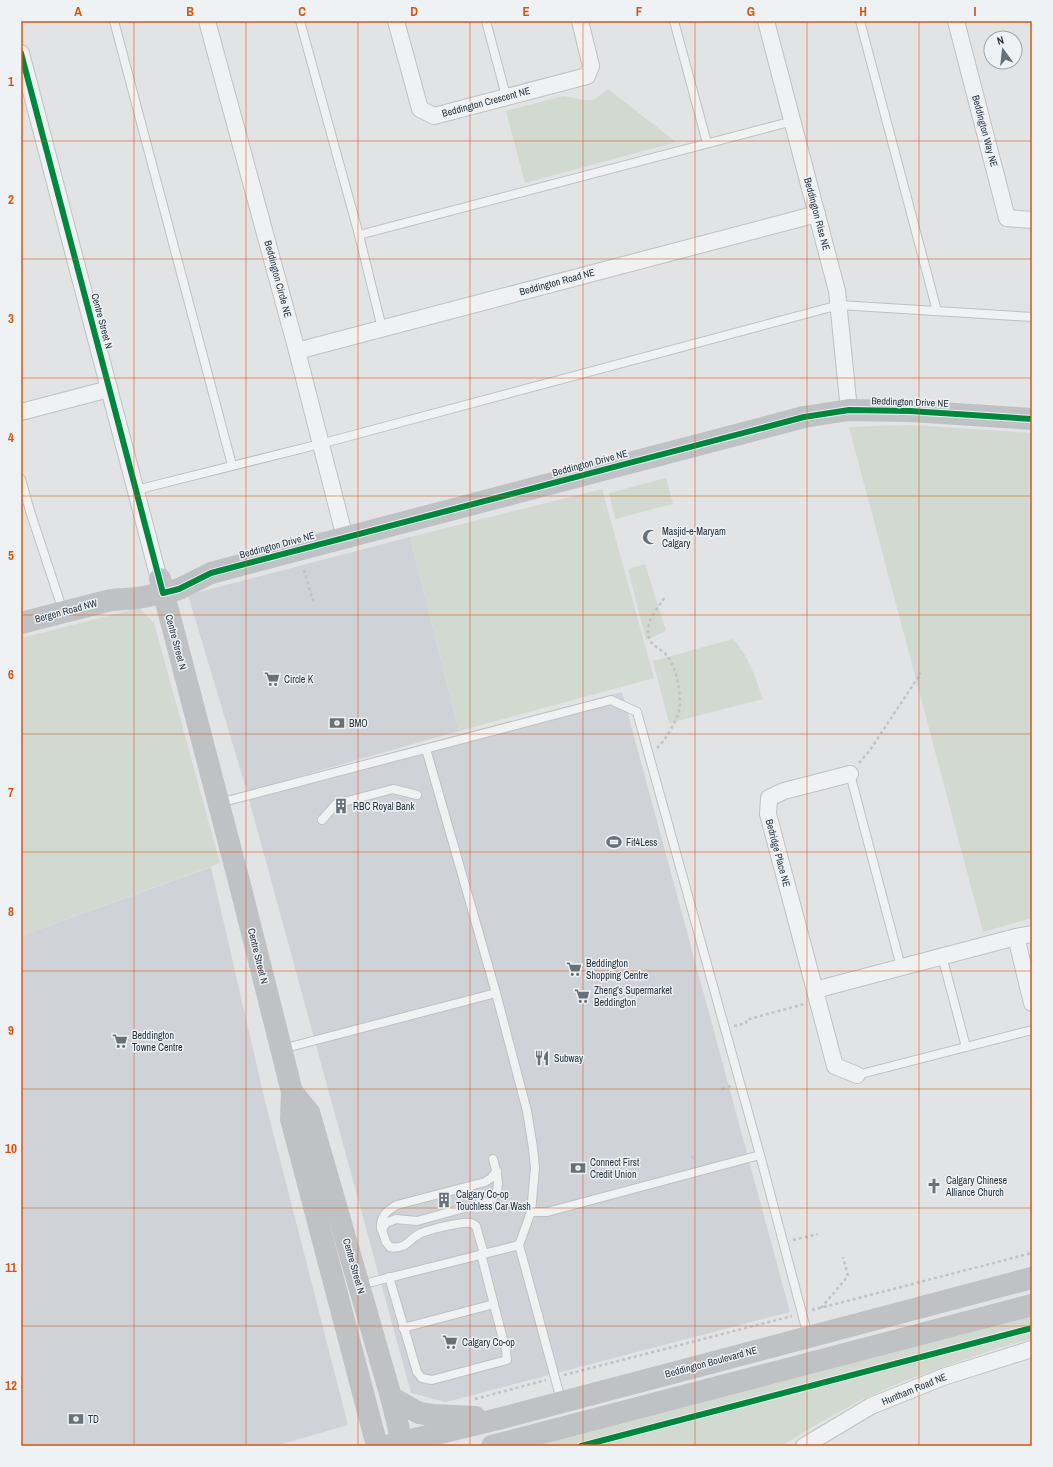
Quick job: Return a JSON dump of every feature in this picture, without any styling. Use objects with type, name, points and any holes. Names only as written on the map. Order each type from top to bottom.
[{"type":"street","name":"Beddington Circle NE","points":[[208,21],[297,351],[345,538]]},
{"type":"street","name":"Beddington Crescent NE","points":[[396,21],[420,109],[434,116],[586,76],[592,66],[580,21]]},
{"type":"street","name":"Beddington Rise NE","points":[[766,21],[840,305],[849,410]]},
{"type":"street","name":"Beddington Way NE","points":[[956,21],[1007,218],[1032,220]]},
{"type":"street","name":"Centre Street N","points":[[21,53],[218,803],[292,1092],[290,1118],[392,1445]]},
{"type":"street","name":"Beddington Road NE","points":[[297,351],[817,214]]},
{"type":"street","points":[[21,412],[109,389]]},
{"type":"street","name":"Beddington Drive NE","points":[[161,586],[179,589],[211,573],[804,417],[849,410],[910,411],[1032,419]]},
{"type":"street","name":"Bergen Road NW","points":[[21,623],[111,600],[134,586],[161,586]]},
{"type":"street","name":"Bedridge Place NE","points":[[850,774],[784,791],[769,798],[768,814],[835,1066],[858,1075]]},
{"type":"street","points":[[815,990],[1032,934]]},
{"type":"street","points":[[1016,937],[1032,1003]]},
{"type":"street","name":"Centre Street N","points":[[292,1092],[310,1112],[391,1397],[392,1445]]},
{"type":"street","name":"Beddington Boulevard NE","points":[[392,1445],[502,1418],[1032,1278]]},
{"type":"street","points":[[492,1446],[1032,1305]]},
{"type":"street","name":"Huntham Road NE","points":[[804,1446],[871,1406],[942,1377],[1032,1349]]},
{"type":"street","points":[[391,1397],[419,1413],[502,1418]]},
{"type":"lane","points":[[114,21],[232,465]]},
{"type":"lane","points":[[300,21],[359,235],[382,328]]},
{"type":"lane","points":[[486,21],[506,96]]},
{"type":"lane","points":[[674,21],[707,143]]},
{"type":"lane","points":[[860,21],[937,311]]},
{"type":"lane","points":[[359,235],[793,121]]},
{"type":"lane","points":[[136,490],[320,444],[840,305],[1032,318]]},
{"type":"lane","points":[[21,479],[63,612]]},
{"type":"lane","points":[[21,513],[30,511]]},
{"type":"lane","points":[[218,803],[611,700],[638,712],[760,1155],[808,1336]]},
{"type":"lane","points":[[426,749],[496,993],[527,1111],[535,1168],[531,1212],[519,1245],[554,1378],[562,1401]]},
{"type":"lane","points":[[850,774],[901,967]]},
{"type":"lane","points":[[322,820],[336,804],[393,789],[417,795]]},
{"type":"lane","points":[[942,956],[966,1047]]},
{"type":"lane","points":[[281,1050],[496,993]]},
{"type":"lane","points":[[858,1075],[1032,1030]]},
{"type":"lane","points":[[531,1212],[546,1212],[760,1155]]},
{"type":"lane","points":[[382,1230],[386,1223],[396,1219],[418,1221],[490,1201],[495,1197],[499,1179],[493,1159]]},
{"type":"lane","points":[[389,1277],[416,1372],[422,1378],[432,1380],[506,1360],[506,1351],[476,1226],[471,1223],[461,1223],[421,1233],[407,1244],[398,1248],[390,1247],[386,1242],[381,1221],[385,1214],[397,1205],[485,1182],[497,1172]]},
{"type":"lane","points":[[359,1285],[519,1245]]},
{"type":"lane","points":[[404,1328],[494,1304]]},
{"type":"path","points":[[304,570],[313,601]]},
{"type":"path","points":[[648,750],[657,747],[663,742],[679,711],[680,692],[674,667],[668,657],[651,643],[648,634],[650,619],[665,597]]},
{"type":"path","points":[[850,774],[870,750],[921,673]]},
{"type":"path","points":[[724,1028],[746,1023],[746,1020],[810,1002],[815,990]]},
{"type":"path","points":[[692,1156],[694,1160]]},
{"type":"path","points":[[783,1243],[818,1234]]},
{"type":"path","points":[[471,1400],[1032,1252]]},
{"type":"path","points":[[820,1308],[848,1276],[843,1257]]},
{"type":"shaded area","points":[[608,89],[676,142],[525,183],[506,111],[563,96],[584,100],[594,100]]},
{"type":"shaded area","points":[[911,425],[1032,433],[1032,918],[983,932],[849,427]]},
{"type":"shaded area","points":[[666,478],[673,504],[615,519],[609,493]]},
{"type":"shaded area","points":[[602,489],[654,678],[459,731],[410,537]]},
{"type":"shaded area","name":"Beddington Shopping Centre","points":[[410,537],[459,731],[276,783],[622,692],[790,1312],[446,1402],[411,1393],[247,792],[188,595]]},
{"type":"shaded area","points":[[645,564],[666,631],[646,640],[628,569]]},
{"type":"shaded area","points":[[139,608],[154,623],[220,863],[21,936],[21,638]]},
{"type":"shaded area","points":[[733,639],[747,660],[763,699],[669,723],[653,661]]},
{"type":"shaded area","name":"Beddington Towne Centre","points":[[211,867],[264,1097],[348,1425],[275,1446],[21,1446],[21,936]]},
{"type":"shaded area","points":[[1032,1315],[1032,1339],[995,1349],[904,1381],[859,1401],[781,1446],[532,1446]]},
{"type":"cycle path","points":[[21,53],[163,593],[179,589],[211,573],[804,417],[849,410],[910,411],[1032,419]]},
{"type":"cycle path","points":[[581,1446],[1032,1328]]},
{"type":"place","name":"Masjid-e-Maryam Calgary","points":[[650,537]]},
{"type":"place","name":"Circle K","points":[[272,679]]},
{"type":"place","name":"BMO","points":[[337,723]]},
{"type":"place","name":"RBC Royal Bank","points":[[341,806]]},
{"type":"place","name":"Fit4Less","points":[[614,842]]},
{"type":"place","name":"Beddington Shopping Centre","points":[[574,969]]},
{"type":"place","name":"Zheng's Supermarket Beddington","points":[[582,996]]},
{"type":"place","name":"Beddington Towne Centre","points":[[120,1041]]},
{"type":"place","name":"Subway","points":[[542,1058]]},
{"type":"place","name":"Connect First Credit Union","points":[[578,1168]]},
{"type":"place","name":"Calgary Chinese Alliance Church","points":[[934,1186]]},
{"type":"place","name":"Calgary Co-op Touchless Car Wash","points":[[444,1200]]},
{"type":"place","name":"Calgary Co-op","points":[[450,1342]]},
{"type":"place","name":"TD","points":[[76,1419]]}]
